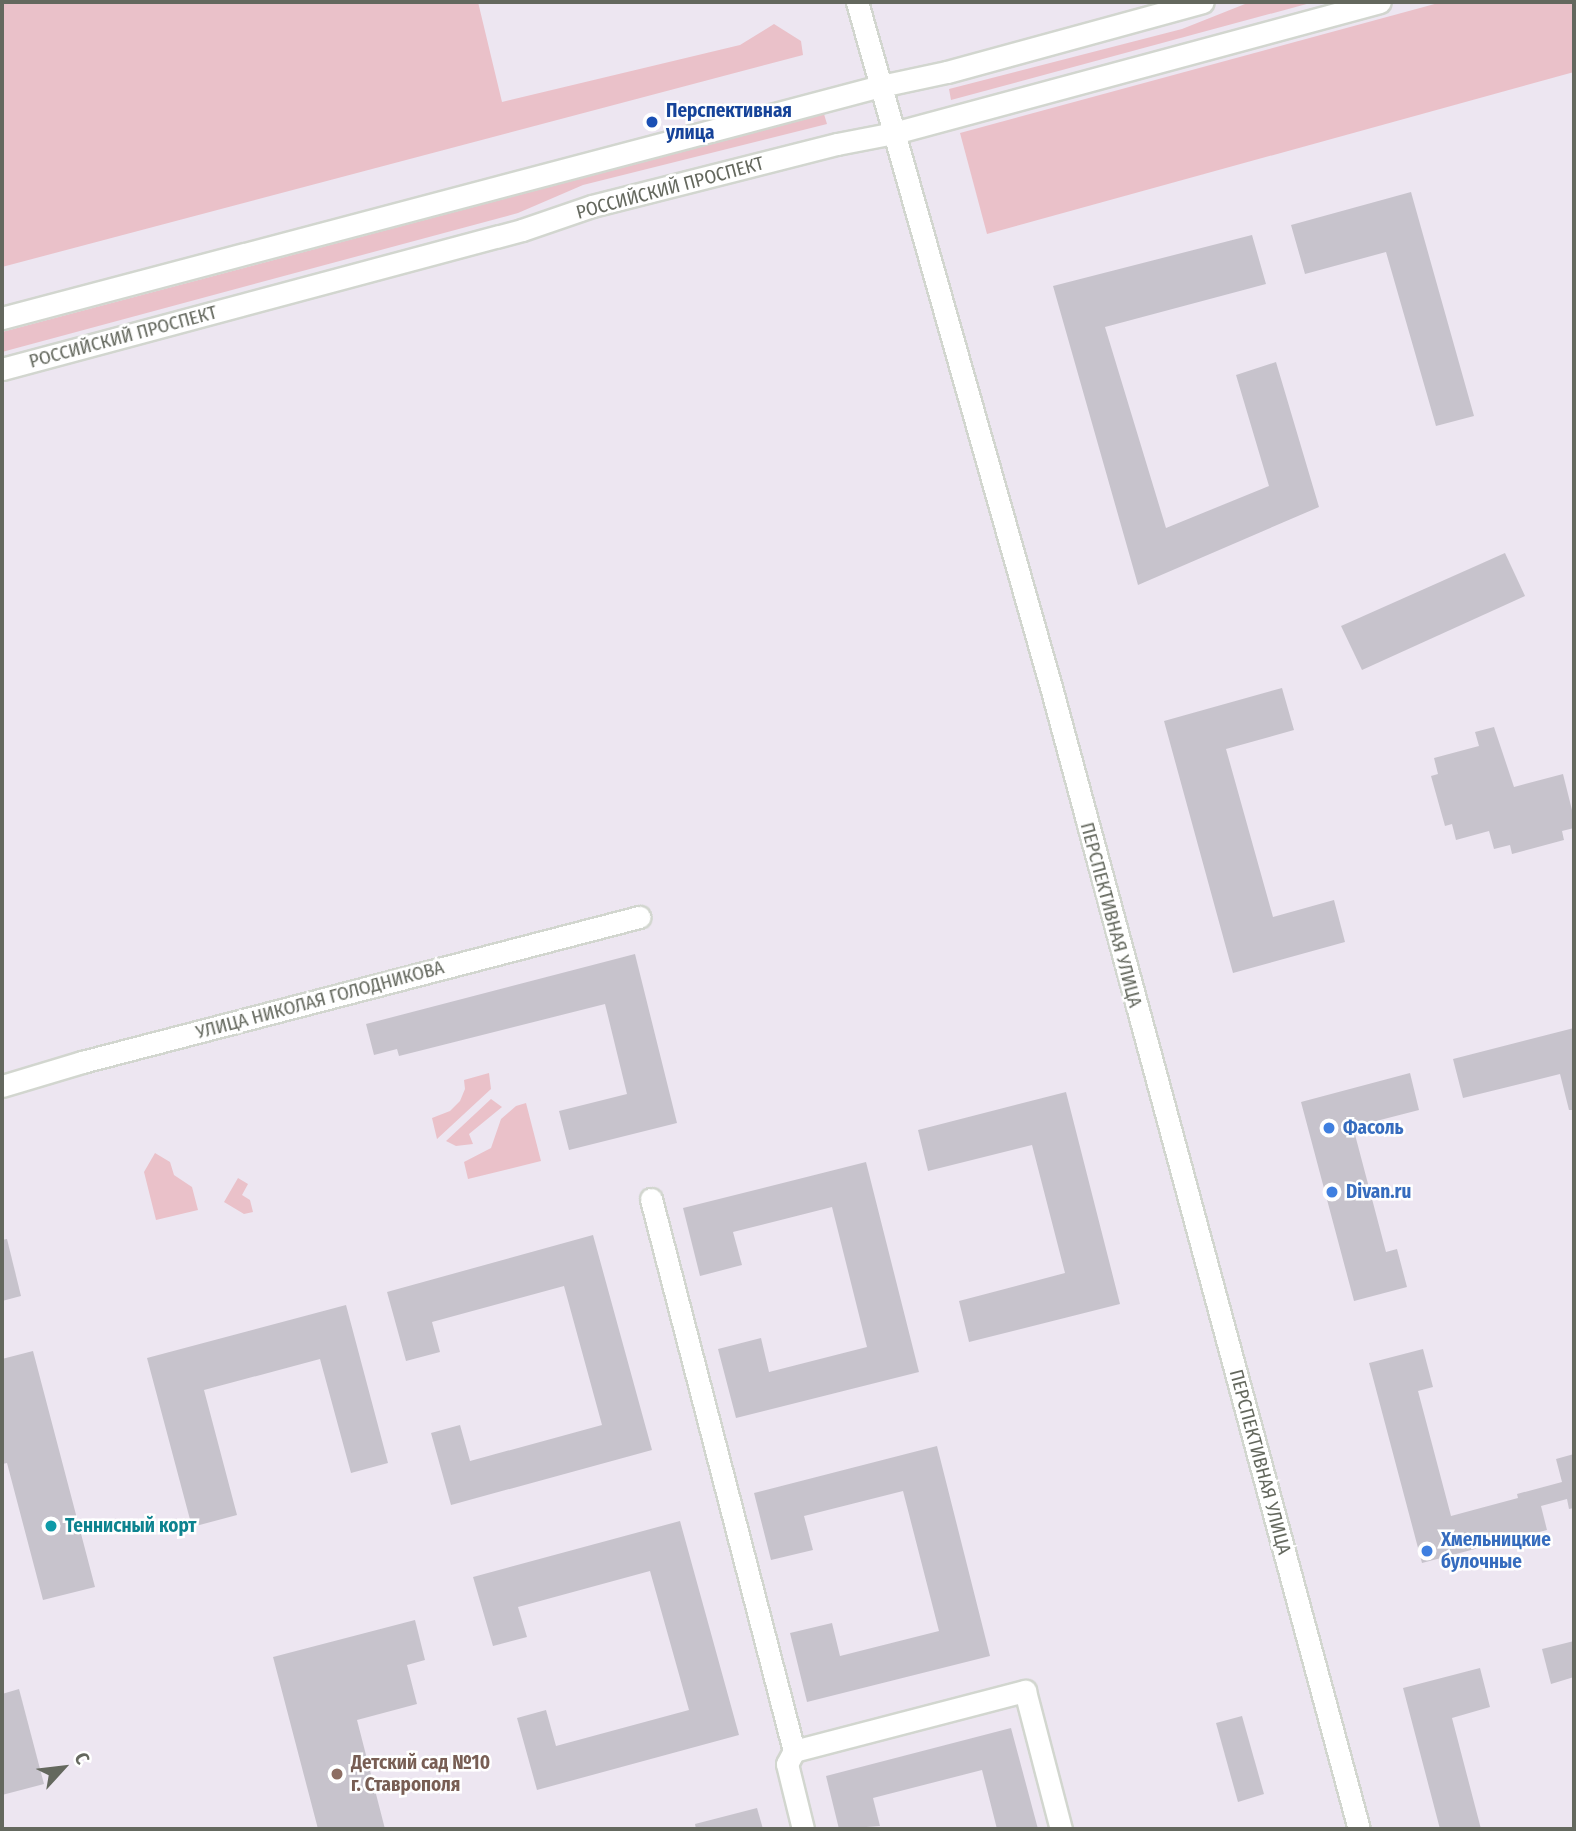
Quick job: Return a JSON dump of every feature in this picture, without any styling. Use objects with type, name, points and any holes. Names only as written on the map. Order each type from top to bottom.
[{"type":"street","name":"ПЕРСПЕКТИВНАЯ УЛИЦА","points":[[857,2],[1051,687],[1359,1829]]},
{"type":"street","points":[[2,318],[1203,2]]},
{"type":"street","name":"РОССИЙСКИЙ ПРОСПЕКТ","points":[[2,369],[522,230],[592,206],[894,133],[1380,2]]},
{"type":"street","name":"УЛИЦА НИКОЛАЯ ГОЛОДНИКОВА","points":[[2,1086],[82,1062],[639,917]]},
{"type":"street","points":[[650,1199],[794,1751]]},
{"type":"street","points":[[803,1829],[786,1764],[794,1751],[1025,1691],[1061,1829]]},
{"type":"shaded area","points":[[2,2],[478,2],[502,102],[740,45],[774,24],[801,41],[803,55],[2,267]]},
{"type":"shaded area","points":[[1250,2],[1314,2],[951,100],[949,89],[1182,29]]},
{"type":"shaded area","points":[[1442,2],[1574,2],[1574,72],[987,234],[960,133]]},
{"type":"shaded area","points":[[824,114],[827,124],[583,185],[518,213],[2,352],[2,332]]},
{"type":"shaded area","points":[[489,1073],[491,1089],[437,1139],[432,1118],[450,1111],[460,1101],[465,1089],[464,1080]]},
{"type":"shaded area","points":[[491,1099],[502,1107],[469,1134],[473,1144],[456,1146],[446,1141]]},
{"type":"shaded area","points":[[526,1103],[541,1161],[468,1179],[464,1162],[491,1148],[501,1119],[516,1106]]},
{"type":"shaded area","points":[[155,1153],[170,1162],[174,1175],[192,1187],[198,1210],[156,1220],[144,1172]]},
{"type":"shaded area","points":[[238,1178],[248,1184],[242,1195],[250,1200],[253,1212],[244,1214],[224,1202]]},
{"type":"building","points":[[1411,192],[1474,416],[1436,426],[1386,252],[1305,274],[1291,225]]},
{"type":"building","points":[[1252,235],[1266,284],[1105,327],[1166,528],[1269,486],[1236,375],[1276,362],[1319,507],[1138,585],[1053,286]]},
{"type":"building","points":[[1505,553],[1525,596],[1362,670],[1341,626]]},
{"type":"building","points":[[1282,688],[1294,730],[1226,749],[1273,917],[1334,900],[1345,942],[1233,973],[1164,721]]},
{"type":"building","points":[[1494,727],[1514,787],[1563,774],[1574,818],[1574,828],[1562,831],[1564,840],[1512,854],[1510,845],[1494,849],[1489,831],[1456,840],[1452,824],[1445,826],[1431,776],[1438,774],[1434,758],[1479,746],[1475,732]]},
{"type":"building","points":[[635,954],[677,1123],[569,1150],[559,1111],[627,1094],[605,1004],[399,1056],[397,1049],[374,1055],[366,1024]]},
{"type":"building","points":[[1574,1028],[1574,1110],[1569,1110],[1560,1074],[1463,1098],[1453,1059]]},
{"type":"building","points":[[1410,1073],[1419,1110],[1353,1127],[1386,1252],[1397,1249],[1407,1287],[1354,1301],[1301,1102]]},
{"type":"building","points":[[1066,1092],[1120,1304],[969,1342],[959,1301],[1065,1273],[1032,1145],[928,1171],[918,1130]]},
{"type":"building","points":[[866,1162],[919,1372],[736,1418],[718,1349],[761,1338],[769,1372],[867,1347],[832,1207],[733,1232],[742,1265],[700,1276],[683,1208]]},
{"type":"building","points":[[593,1235],[652,1450],[451,1505],[431,1433],[460,1425],[470,1461],[602,1425],[564,1286],[432,1322],[440,1352],[406,1361],[387,1292]]},
{"type":"building","points":[[7,1239],[21,1296],[2,1301],[2,1240]]},
{"type":"building","points":[[346,1305],[388,1463],[351,1473],[320,1359],[204,1390],[237,1515],[192,1527],[147,1358]]},
{"type":"building","points":[[1423,1349],[1433,1387],[1418,1391],[1451,1516],[1518,1498],[1517,1494],[1562,1482],[1556,1459],[1574,1454],[1574,1508],[1569,1509],[1567,1499],[1541,1506],[1547,1530],[1422,1563],[1369,1363]]},
{"type":"building","name":"Теннисный корт","points":[[33,1351],[95,1587],[43,1600],[7,1463],[2,1464],[2,1359]]},
{"type":"building","points":[[937,1446],[990,1656],[807,1702],[790,1633],[832,1623],[840,1656],[939,1631],[903,1491],[804,1516],[813,1550],[771,1560],[754,1493]]},
{"type":"building","points":[[680,1521],[739,1735],[537,1790],[517,1718],[546,1710],[556,1746],[689,1710],[650,1571],[518,1607],[527,1637],[493,1646],[473,1577]]},
{"type":"building","name":"Детский сад №10 г. Ставрополя","points":[[415,1620],[425,1660],[407,1665],[417,1704],[357,1720],[385,1829],[318,1829],[273,1657]]},
{"type":"building","points":[[1574,1641],[1574,1677],[1551,1684],[1542,1649]]},
{"type":"building","points":[[1480,1668],[1490,1707],[1452,1718],[1481,1829],[1440,1829],[1403,1688]]},
{"type":"building","points":[[19,1689],[44,1784],[2,1795],[2,1694]]},
{"type":"building","points":[[1242,1716],[1264,1794],[1238,1802],[1216,1723]]},
{"type":"building","points":[[1011,1728],[1038,1829],[997,1829],[982,1770],[873,1798],[880,1826],[839,1829],[826,1776]]},
{"type":"building","points":[[757,1808],[763,1829],[696,1829],[695,1824]]},
{"type":"place","name":"Перспективная улица","points":[[652,122]]},
{"type":"place","name":"Фасоль","points":[[1329,1128]]},
{"type":"place","name":"Divan.ru","points":[[1332,1192]]},
{"type":"place","name":"Теннисный корт","points":[[51,1526]]},
{"type":"place","name":"Хмельницкие булочные","points":[[1427,1551]]},
{"type":"place","name":"Детский сад №10 г. Ставрополя","points":[[337,1774]]}]
